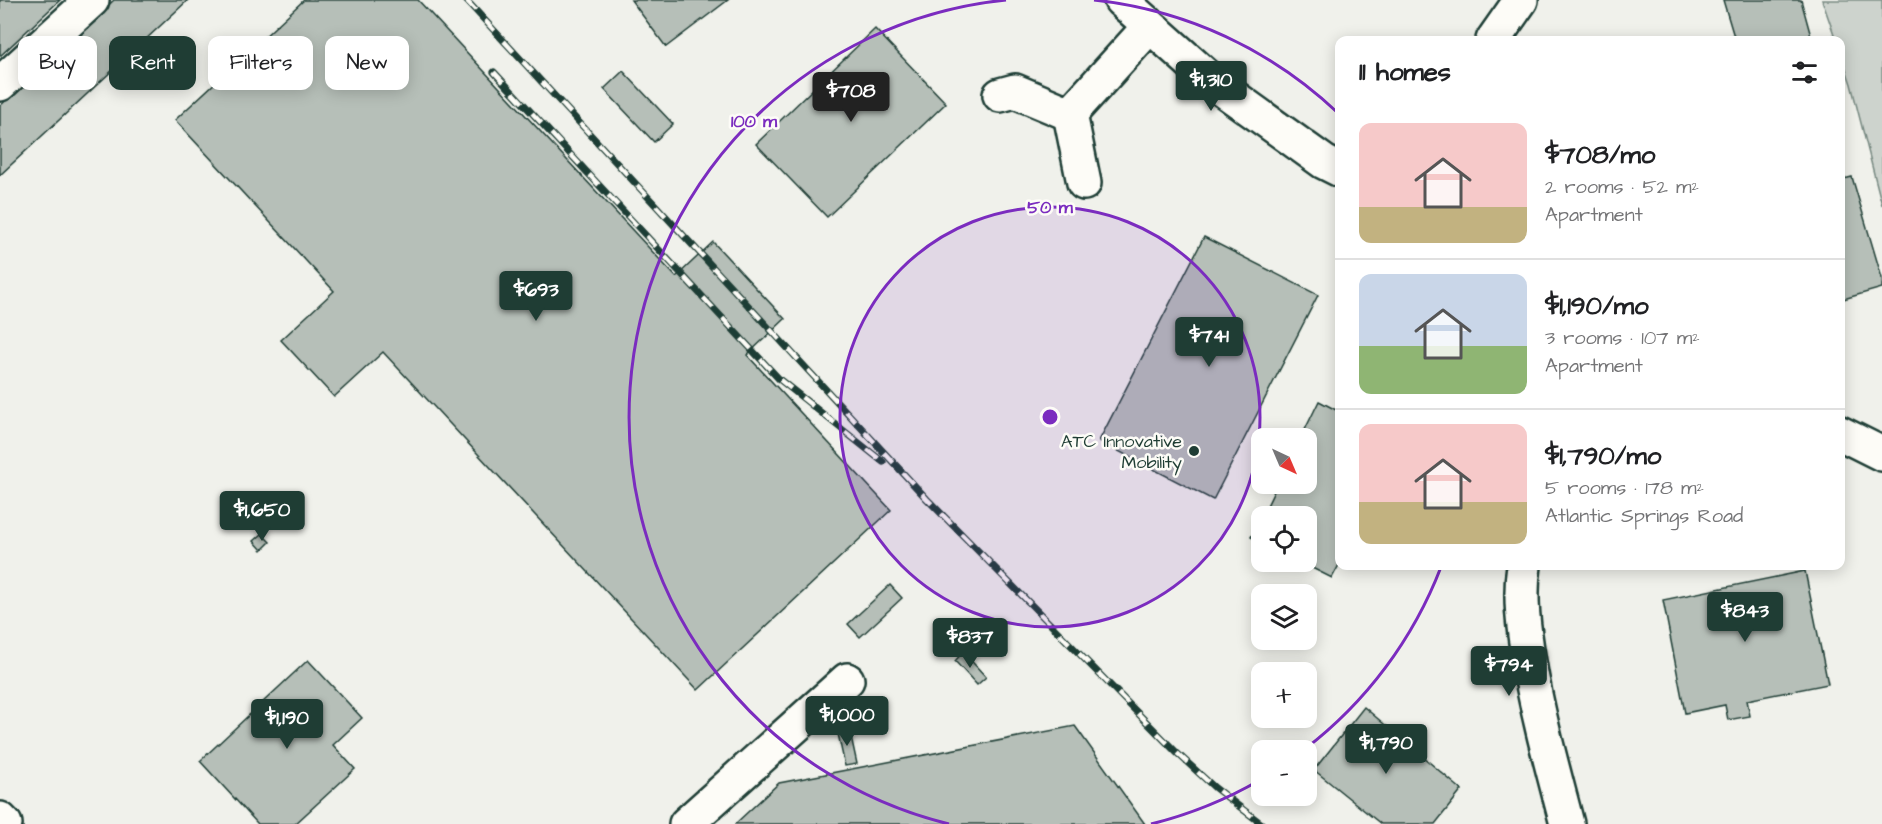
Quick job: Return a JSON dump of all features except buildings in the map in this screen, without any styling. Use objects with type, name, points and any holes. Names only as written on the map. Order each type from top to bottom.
[{"type":"main road","points":[[0,84],[92,0]]},
{"type":"main road","points":[[1121,0],[1214,83],[1323,162],[1335,168]]},
{"type":"main road","points":[[1496,36],[1521,0]]},
{"type":"main road","points":[[1070,114],[1149,27]]},
{"type":"main road","points":[[999,95],[1015,92],[1070,114]]},
{"type":"main road","points":[[1070,114],[1084,183]]},
{"type":"main road","points":[[1845,436],[1882,454]]},
{"type":"main road","points":[[1523,570],[1524,631],[1533,685],[1567,824]]},
{"type":"main road","points":[[686,824],[847,680]]},
{"type":"main road","points":[[0,819],[4,824]]},
{"type":"shaded area","points":[[1822,0],[1882,0],[1882,205],[1845,66],[1845,36],[1835,36]]},
{"type":"railway","points":[[466,0],[927,499],[1177,753],[1215,788],[1262,824]]},
{"type":"railway","points":[[494,72],[779,379],[883,462]]},
{"type":"place","name":"ATC Innovative Mobility","points":[[1194,451]]}]
